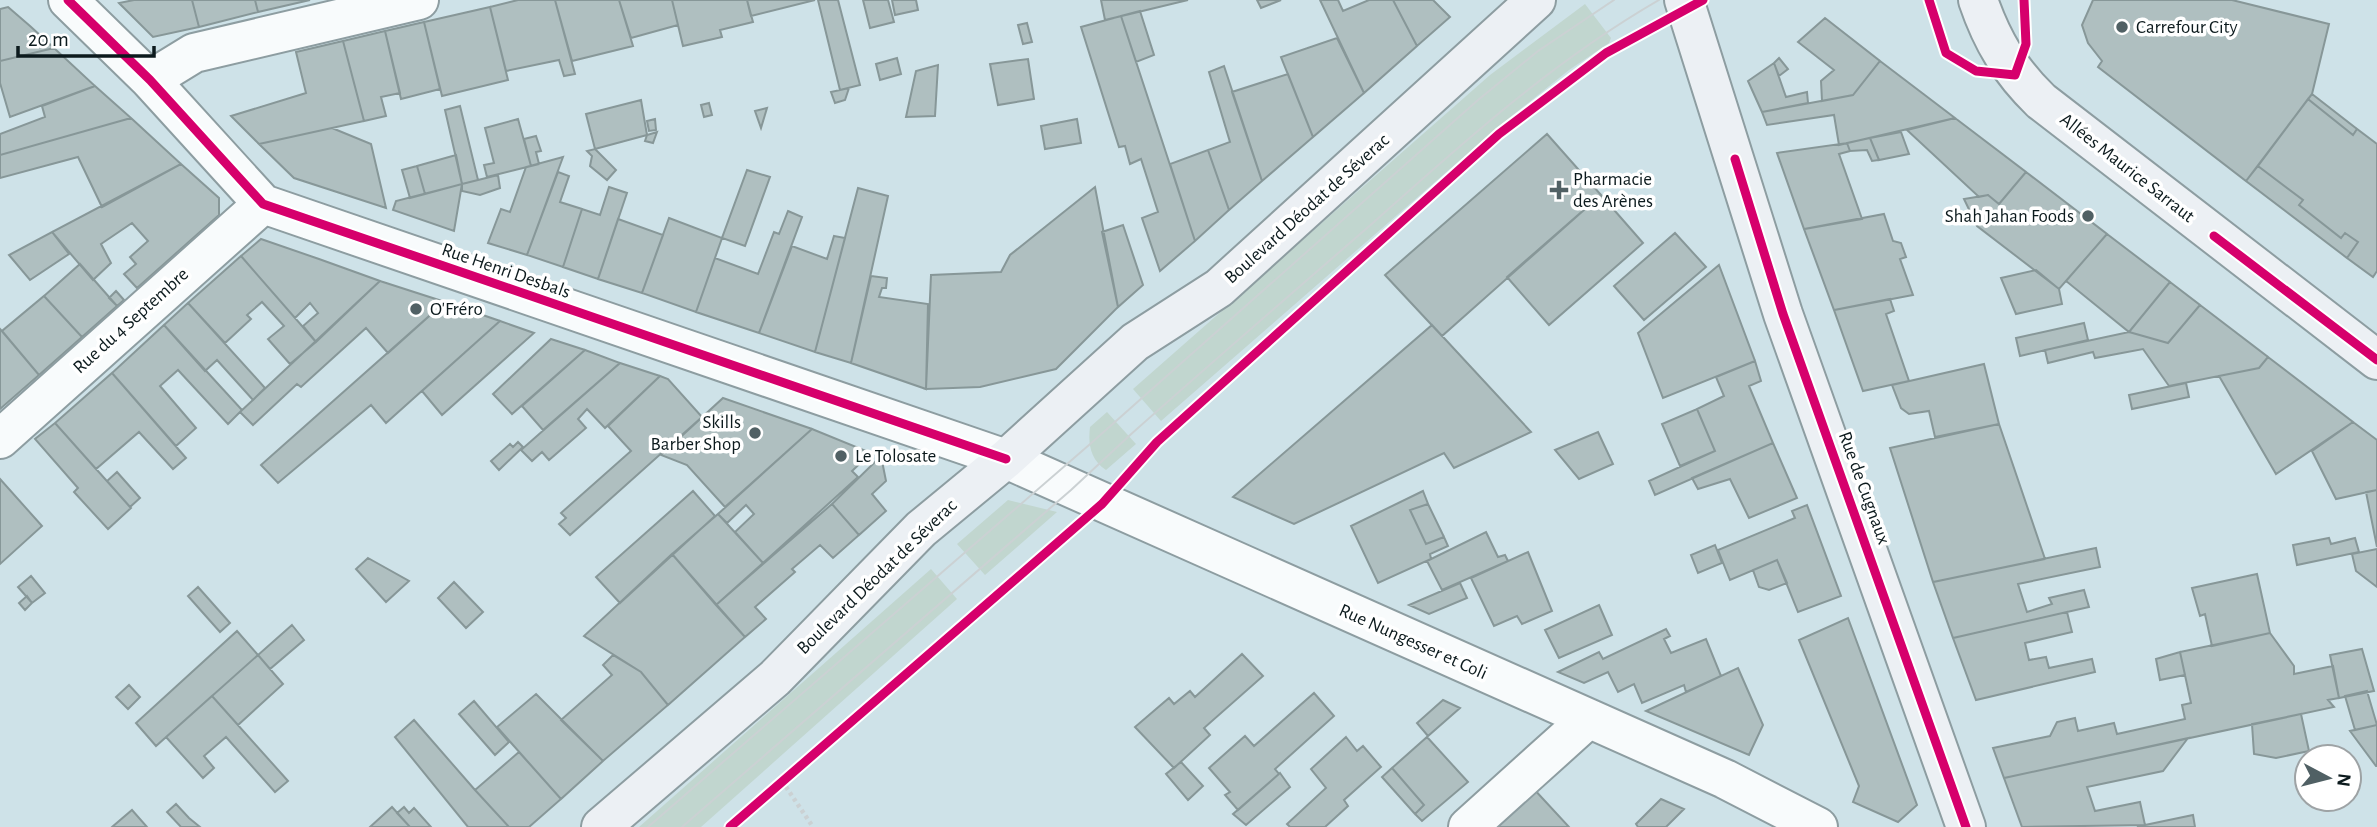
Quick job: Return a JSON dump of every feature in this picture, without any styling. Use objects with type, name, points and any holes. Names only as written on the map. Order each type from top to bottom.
[{"type":"street","name":"Rue Henri Desbals","points":[[68,0],[150,80],[263,204],[683,351],[1006,459]]},
{"type":"street","points":[[150,80],[194,53],[419,0]]},
{"type":"street","name":"Boulevard Déodat de Séverac","points":[[601,827],[775,678],[921,529],[1006,459],[1135,342],[1219,288],[1536,0]]},
{"type":"street","name":"Rue de Cugnaux","points":[[1684,0],[1783,314],[1966,827]]},
{"type":"street","name":"Allées Maurice Sarraut","points":[[1978,0],[1995,45],[2015,75],[2041,102],[2377,360]]},
{"type":"street","name":"Rue du 4 Septembre","points":[[0,439],[263,204]]},
{"type":"street","name":"Rue Nungesser et Coli","points":[[1006,459],[1726,779],[1818,827]]},
{"type":"street","points":[[1468,827],[1588,719]]},
{"type":"path","points":[[772,790],[793,772]]},
{"type":"path","points":[[782,781],[813,827]]},
{"type":"green space","points":[[1585,4],[1611,38],[1609,43],[1569,70],[1498,127],[1161,421],[1133,389],[1490,75]]},
{"type":"green space","points":[[1107,412],[1136,444],[1106,470],[1093,456],[1089,433],[1090,427]]},
{"type":"green space","points":[[1008,500],[1057,512],[985,575],[957,544]]},
{"type":"green space","points":[[931,569],[957,599],[701,827],[639,827]]},
{"type":"building","points":[[134,0],[192,0],[199,27],[153,37],[119,3]]},
{"type":"building","points":[[192,0],[255,0],[258,12],[199,27]]},
{"type":"building","points":[[255,0],[310,0],[258,12]]},
{"type":"building","points":[[518,0],[555,0],[575,74],[564,76],[559,60],[506,71],[490,7]]},
{"type":"building","points":[[555,0],[619,0],[633,46],[572,61]]},
{"type":"building","points":[[619,0],[672,0],[678,25],[631,38]]},
{"type":"building","points":[[672,0],[747,0],[753,22],[720,30],[722,37],[683,46]]},
{"type":"building","points":[[747,0],[815,0],[751,16]]},
{"type":"building","points":[[818,0],[838,0],[860,85],[840,90]]},
{"type":"building","points":[[863,0],[888,0],[894,22],[870,28]]},
{"type":"building","points":[[892,0],[916,0],[918,10],[895,15]]},
{"type":"building","points":[[1101,0],[1188,0],[1105,20]]},
{"type":"building","points":[[1257,0],[1281,0],[1261,8]]},
{"type":"building","points":[[1320,0],[1338,0],[1343,11],[1369,0],[1393,0],[1417,46],[1364,93]]},
{"type":"building","points":[[1393,0],[1433,0],[1450,17],[1417,46]]},
{"type":"building","points":[[2093,0],[2232,0],[2329,24],[2312,94],[2246,181],[2098,67],[2102,61],[2088,43],[2082,25]]},
{"type":"building","points":[[8,7],[54,48],[0,61],[0,9]]},
{"type":"building","points":[[490,7],[508,80],[442,96],[424,22]]},
{"type":"building","points":[[1140,11],[1154,55],[1136,62],[1121,16]]},
{"type":"building","points":[[1121,16],[1195,241],[1160,271],[1142,218],[1158,212],[1141,159],[1130,164],[1125,146],[1119,147],[1081,27]]},
{"type":"building","points":[[1825,18],[1880,61],[1853,95],[1822,101],[1821,81],[1834,70],[1798,42]]},
{"type":"building","points":[[424,22],[440,89],[401,99],[385,31]]},
{"type":"building","points":[[1027,23],[1032,42],[1023,44],[1018,25]]},
{"type":"building","points":[[385,31],[400,93],[381,97],[386,116],[364,121],[343,41]]},
{"type":"building","points":[[1337,38],[1364,93],[1313,137],[1281,57]]},
{"type":"building","points":[[343,41],[364,121],[259,144],[231,116],[306,93],[296,52]]},
{"type":"building","points":[[54,48],[95,86],[10,117],[0,83],[0,61]]},
{"type":"building","points":[[897,58],[901,74],[880,80],[876,64]]},
{"type":"building","points":[[1779,58],[1788,69],[1779,76],[1774,63]]},
{"type":"building","points":[[1028,59],[1034,99],[998,105],[990,64]]},
{"type":"building","points":[[1880,61],[1955,118],[1839,145],[1834,115],[1767,125],[1762,112],[1853,95]]},
{"type":"building","points":[[1774,63],[1786,97],[1807,92],[1808,103],[1762,112],[1748,81]]},
{"type":"building","points":[[938,65],[935,116],[906,117],[916,71]]},
{"type":"building","points":[[1224,66],[1262,181],[1229,210],[1208,150],[1230,142],[1209,72]]},
{"type":"building","points":[[1288,74],[1313,137],[1262,181],[1232,92]]},
{"type":"building","points":[[95,86],[131,118],[0,155],[0,134],[45,117],[42,106]]},
{"type":"building","points":[[849,88],[845,100],[835,103],[831,92]]},
{"type":"building","points":[[2312,94],[2357,129],[2353,135],[2308,99]]},
{"type":"building","points":[[2308,99],[2353,135],[2357,129],[2377,144],[2377,271],[2373,277],[2347,258],[2358,242],[2345,233],[2341,238],[2299,205],[2303,200],[2258,166]]},
{"type":"building","points":[[641,100],[647,135],[595,149],[586,114]]},
{"type":"building","points":[[709,103],[712,115],[704,117],[701,105]]},
{"type":"building","points":[[460,106],[478,180],[462,184],[445,110]]},
{"type":"building","points":[[767,108],[761,128],[755,111]]},
{"type":"building","points":[[131,118],[181,164],[102,207],[78,157],[0,178],[0,155]]},
{"type":"building","points":[[1955,118],[2026,172],[1999,204],[1988,195],[1979,197],[1907,130]]},
{"type":"building","points":[[518,119],[531,166],[487,177],[484,165],[494,163],[485,128]]},
{"type":"building","points":[[655,119],[656,130],[649,131],[647,121]]},
{"type":"building","points":[[1077,119],[1081,143],[1045,149],[1041,126]]},
{"type":"building","points":[[332,128],[371,144],[386,208],[294,178],[259,144]]},
{"type":"building","points":[[657,132],[653,143],[645,141],[647,135]]},
{"type":"building","points":[[1901,132],[1909,154],[1879,160],[1870,138]]},
{"type":"building","points":[[1547,134],[1601,195],[1442,336],[1385,275]]},
{"type":"building","points":[[536,136],[541,151],[536,152],[539,164],[531,166],[524,139]]},
{"type":"building","points":[[1870,138],[1879,160],[1872,161],[1867,150],[1850,151],[1847,143]]},
{"type":"building","points":[[1847,143],[1850,151],[1839,154],[1862,219],[1804,229],[1777,153]]},
{"type":"building","points":[[595,149],[616,170],[607,180],[590,166],[592,156],[587,151]]},
{"type":"building","points":[[1208,150],[1229,210],[1195,241],[1170,164]]},
{"type":"building","points":[[456,155],[462,184],[425,194],[417,166]]},
{"type":"building","points":[[563,157],[527,255],[488,243],[501,209],[510,212],[526,167]]},
{"type":"building","points":[[181,164],[219,198],[219,215],[137,288],[124,274],[136,264],[130,257],[148,241],[132,223],[101,244],[111,263],[93,280],[52,232]]},
{"type":"building","points":[[417,166],[425,194],[410,198],[402,170]]},
{"type":"building","points":[[2258,166],[2303,200],[2299,205],[2341,238],[2345,233],[2358,242],[2347,258],[2246,181]]},
{"type":"building","points":[[747,170],[770,177],[745,246],[722,238]]},
{"type":"building","points":[[558,172],[569,176],[560,202],[582,209],[563,267],[527,255]]},
{"type":"building","points":[[2026,172],[2107,234],[2059,289],[1977,226],[1964,199],[1988,195],[1999,204]]},
{"type":"building","points":[[498,175],[500,188],[480,195],[462,191],[462,184]]},
{"type":"building","points":[[462,184],[454,231],[393,210],[396,201]]},
{"type":"building","points":[[609,187],[627,193],[598,279],[563,267],[582,209],[600,215]]},
{"type":"building","points":[[1095,187],[1118,307],[1056,369],[980,387],[926,389],[931,275],[1001,272],[1010,255]]},
{"type":"building","points":[[858,188],[888,196],[851,363],[815,352]]},
{"type":"building","points":[[1601,195],[1643,243],[1549,325],[1507,277]]},
{"type":"building","points":[[788,211],[802,217],[759,333],[696,312],[715,258],[758,274],[774,232],[779,234]]},
{"type":"building","points":[[1884,214],[1893,241],[1901,243],[1906,257],[1900,259],[1913,295],[1834,310],[1804,229]]},
{"type":"building","points":[[669,218],[722,238],[696,312],[642,293]]},
{"type":"building","points":[[618,219],[663,235],[642,293],[598,279]]},
{"type":"building","points":[[1123,225],[1143,285],[1118,307],[1102,232]]},
{"type":"building","points":[[52,232],[69,254],[30,280],[9,255]]},
{"type":"building","points":[[1675,233],[1706,267],[1644,320],[1614,286]]},
{"type":"building","points":[[2107,234],[2170,282],[2129,332],[2066,281]]},
{"type":"building","points":[[834,236],[845,238],[815,352],[759,333],[792,246],[827,259]]},
{"type":"building","points":[[261,239],[380,281],[316,342],[303,326],[318,313],[310,303],[295,318],[241,256]]},
{"type":"building","points":[[241,256],[316,342],[290,364],[268,339],[284,326],[262,302],[247,315],[251,319],[225,343],[188,303]]},
{"type":"building","points":[[80,264],[117,306],[82,337],[44,296]]},
{"type":"building","points":[[1719,265],[1755,361],[1663,398],[1638,333]]},
{"type":"building","points":[[2036,270],[2059,289],[2062,304],[2016,314],[2001,278]]},
{"type":"building","points":[[871,276],[887,278],[886,288],[882,288],[879,297],[928,304],[926,389],[851,363]]},
{"type":"building","points":[[380,281],[445,302],[388,353],[366,328],[301,387],[297,384],[253,425],[240,412]]},
{"type":"building","points":[[2170,282],[2200,305],[2168,343],[2129,332]]},
{"type":"building","points":[[116,291],[124,300],[117,306],[109,298]]},
{"type":"building","points":[[44,296],[82,337],[39,375],[2,331]]},
{"type":"building","points":[[1890,299],[1894,311],[1886,314],[1909,381],[1863,391],[1834,310]]},
{"type":"building","points":[[445,302],[500,321],[386,423],[371,405],[278,483],[261,465]]},
{"type":"building","points":[[188,303],[265,388],[253,400],[217,360],[205,371],[164,325]]},
{"type":"building","points":[[2200,305],[2268,357],[2259,368],[2169,386],[2143,349],[2095,358],[2093,352],[2048,363],[2045,350],[2129,332],[2168,343]]},
{"type":"building","points":[[500,321],[534,333],[442,415],[422,391]]},
{"type":"building","points":[[2084,323],[2088,340],[2020,356],[2016,338]]},
{"type":"building","points":[[164,325],[242,410],[228,424],[178,370],[160,386],[196,428],[176,446],[112,373]]},
{"type":"building","points":[[1432,325],[1531,432],[1454,468],[1444,453],[1294,524],[1233,497]]},
{"type":"building","points":[[0,329],[39,375],[0,409]]},
{"type":"building","points":[[551,339],[585,350],[512,414],[493,394]]},
{"type":"building","points":[[585,350],[620,363],[543,430],[522,406]]},
{"type":"building","points":[[2268,357],[2353,422],[2276,474],[2219,376],[2259,368]]},
{"type":"building","points":[[1755,361],[1761,381],[1749,386],[1773,443],[1655,495],[1649,481],[1715,451],[1697,409],[1724,396],[1716,377]]},
{"type":"building","points":[[620,363],[660,376],[605,428],[587,409],[578,419],[586,428],[549,460],[542,452],[532,461],[521,450]]},
{"type":"building","points":[[1984,364],[1999,424],[1935,437],[1929,411],[1909,414],[1901,408],[1892,385]]},
{"type":"building","points":[[112,373],[186,458],[173,469],[139,432],[96,469],[55,423]]},
{"type":"building","points":[[660,376],[668,379],[702,417],[570,535],[559,524],[566,518],[561,513],[631,451],[608,426]]},
{"type":"building","points":[[2186,383],[2189,397],[2132,409],[2129,395]]},
{"type":"building","points":[[723,398],[812,429],[725,507],[687,465],[661,455]]},
{"type":"building","points":[[1697,409],[1715,451],[1680,466],[1662,424]]},
{"type":"building","points":[[2353,422],[2377,440],[2377,490],[2336,499],[2312,451]]},
{"type":"building","points":[[55,423],[131,508],[108,529],[74,492],[78,488],[35,439]]},
{"type":"building","points":[[1999,424],[2045,559],[1933,582],[1890,448]]},
{"type":"building","points":[[812,429],[871,453],[852,471],[858,477],[763,563],[735,532],[754,514],[746,505],[727,523],[718,514]]},
{"type":"building","points":[[1598,432],[1613,464],[1579,479],[1555,450]]},
{"type":"building","points":[[518,442],[523,447],[499,470],[491,461],[510,444],[513,447]]},
{"type":"building","points":[[1773,443],[1797,498],[1749,518],[1730,479],[1698,489],[1692,478]]},
{"type":"building","points":[[881,456],[886,481],[872,494],[886,511],[859,535],[832,504]]},
{"type":"building","points":[[117,472],[140,498],[130,507],[107,481]]},
{"type":"building","points":[[0,479],[42,526],[0,564]]},
{"type":"building","points":[[2377,490],[2377,547],[2366,492]]},
{"type":"building","points":[[693,491],[715,516],[620,603],[596,577]]},
{"type":"building","points":[[1423,491],[1428,504],[1410,510],[1426,544],[1444,537],[1448,546],[1430,554],[1431,559],[1378,583],[1351,526]]},
{"type":"building","points":[[832,504],[859,535],[833,558],[820,545],[792,569],[795,572],[755,607],[766,619],[745,637],[716,605]]},
{"type":"building","points":[[1428,504],[1444,537],[1426,544],[1410,510]]},
{"type":"building","points":[[1807,505],[1841,596],[1798,612],[1777,560],[1730,580],[1718,550],[1795,518],[1792,511]]},
{"type":"building","points":[[718,514],[763,563],[716,605],[672,554]]},
{"type":"building","points":[[1486,532],[1498,557],[1505,555],[1508,561],[1442,590],[1427,561]]},
{"type":"building","points":[[2329,538],[2331,544],[2355,538],[2359,552],[2297,565],[2293,545]]},
{"type":"building","points":[[1715,545],[1722,563],[1698,573],[1691,555]]},
{"type":"building","points":[[2096,548],[2100,567],[2018,584],[2027,612],[2052,604],[2049,598],[2084,590],[2089,607],[1953,638],[1933,582]]},
{"type":"building","points":[[2377,549],[2377,587],[2356,571],[2352,554]]},
{"type":"building","points":[[1528,552],[1552,611],[1522,624],[1517,616],[1494,626],[1471,578]]},
{"type":"building","points":[[672,554],[745,637],[668,705],[641,672],[584,636]]},
{"type":"building","points":[[368,558],[409,581],[386,602],[356,569]]},
{"type":"building","points":[[1777,560],[1787,583],[1769,590],[1759,587],[1753,570]]},
{"type":"building","points":[[2257,574],[2270,633],[2212,646],[2205,614],[2200,616],[2192,588]]},
{"type":"building","points":[[31,576],[45,593],[32,603],[18,587]]},
{"type":"building","points":[[454,582],[483,612],[466,628],[438,598]]},
{"type":"building","points":[[1460,583],[1467,598],[1429,614],[1409,605]]},
{"type":"building","points":[[198,587],[230,623],[220,632],[188,596]]},
{"type":"building","points":[[27,596],[32,603],[25,610],[19,603]]},
{"type":"building","points":[[1599,605],[1612,635],[1559,658],[1545,630]]},
{"type":"building","points":[[2067,612],[2072,632],[2025,643],[2029,660],[2046,657],[2049,668],[2092,659],[2095,672],[1976,700],[1953,638]]},
{"type":"building","points":[[1848,618],[1917,805],[1898,822],[1853,802],[1859,786],[1799,640]]},
{"type":"building","points":[[292,625],[304,640],[270,669],[258,655]]},
{"type":"building","points":[[1666,629],[1670,636],[1664,639],[1671,653],[1706,639],[1721,676],[1686,692],[1684,685],[1642,703],[1634,684],[1618,692],[1608,672],[1584,683],[1558,672],[1599,652],[1603,659]]},
{"type":"building","points":[[237,631],[258,655],[156,746],[136,723]]},
{"type":"building","points":[[2270,633],[2294,666],[2294,674],[2333,666],[2339,698],[2328,700],[2334,707],[2004,778],[1993,748],[2050,736],[2057,722],[2075,718],[2078,731],[2114,723],[2117,734],[2185,719],[2182,705],[2191,703],[2180,652]]},
{"type":"building","points":[[2362,649],[2374,691],[2339,698],[2330,655]]},
{"type":"building","points":[[2180,652],[2185,675],[2160,680],[2156,659]]},
{"type":"building","points":[[1242,654],[1263,676],[1204,728],[1210,735],[1174,768],[1135,727],[1169,698],[1174,704],[1190,691],[1195,697]]},
{"type":"building","points":[[258,655],[283,684],[238,725],[212,696]]},
{"type":"building","points":[[613,655],[641,672],[668,705],[603,761],[561,720],[612,675],[603,665]]},
{"type":"building","points":[[1738,668],[1763,725],[1749,755],[1646,711]]},
{"type":"building","points":[[129,685],[140,697],[128,709],[116,697]]},
{"type":"building","points":[[2367,691],[2377,725],[2355,730],[2345,696]]},
{"type":"building","points":[[1314,693],[1334,716],[1275,769],[1279,774],[1238,810],[1225,795],[1230,792],[1209,768],[1245,736],[1254,746]]},
{"type":"building","points":[[536,694],[603,761],[561,799],[497,727]]},
{"type":"building","points":[[212,696],[288,781],[275,792],[226,737],[204,756],[214,768],[203,778],[166,737]]},
{"type":"building","points":[[1443,700],[1460,708],[1428,736],[1417,723]]},
{"type":"building","points":[[474,701],[509,742],[495,755],[459,714]]},
{"type":"building","points":[[2301,714],[2307,743],[2293,743],[2293,754],[2276,758],[2254,754],[2252,724]]},
{"type":"building","points":[[414,720],[509,827],[468,827],[395,737]]},
{"type":"building","points":[[2377,725],[2377,766],[2363,748],[2363,743],[2359,743],[2350,731]]},
{"type":"building","points":[[1346,737],[1357,751],[1363,746],[1381,767],[1344,800],[1348,806],[1325,827],[1290,827],[1287,824],[1326,788],[1311,769]]},
{"type":"building","points":[[1427,737],[1468,782],[1422,821],[1415,814],[1424,805],[1392,768]]},
{"type":"building","points":[[2188,738],[2163,771],[2087,787],[2095,811],[2140,802],[2145,825],[2022,827],[2004,778]]},
{"type":"building","points":[[519,752],[561,799],[529,827],[509,827],[475,790]]},
{"type":"building","points":[[1181,762],[1203,786],[1188,800],[1166,774]]},
{"type":"building","points":[[1392,768],[1424,805],[1415,814],[1382,777]]},
{"type":"building","points":[[1280,773],[1290,787],[1246,825],[1233,814]]},
{"type":"building","points":[[1532,787],[1569,827],[1487,827]]},
{"type":"building","points":[[1661,799],[1684,809],[1666,827],[1638,827],[1636,824]]},
{"type":"building","points":[[176,804],[200,827],[181,827],[167,812]]},
{"type":"building","points":[[392,807],[410,827],[370,827]]},
{"type":"building","points":[[404,807],[409,813],[414,808],[431,827],[410,827],[397,813]]},
{"type":"building","points":[[132,810],[147,827],[112,827]]},
{"type":"building","points":[[2193,815],[2195,827],[2137,827],[2145,825]]},
{"type":"tram line","points":[[648,827],[1089,445],[1478,100],[1538,51],[1614,0]]},
{"type":"tram line","points":[[682,827],[1071,490],[1159,409],[1476,132],[1582,49],[1659,0]]},
{"type":"cycle path","points":[[68,0],[150,80],[263,204],[1006,459]]},
{"type":"cycle path","points":[[730,827],[1102,504],[1157,442],[1499,134],[1606,53],[1703,0]]},
{"type":"cycle path","points":[[1929,0],[1946,53],[1976,71],[2015,75],[2026,44],[2024,0]]},
{"type":"cycle path","points":[[1735,159],[1783,314],[1966,827]]},
{"type":"cycle path","points":[[2214,236],[2377,360]]},
{"type":"place","name":"Carrefour City","points":[[2122,27]]},
{"type":"place","name":"Pharmacie des Arènes","points":[[1559,190]]},
{"type":"place","name":"Shah Jahan Foods","points":[[2088,216]]},
{"type":"place","name":"O'Fréro","points":[[416,309]]},
{"type":"place","name":"Skills Barber Shop","points":[[755,433]]},
{"type":"place","name":"Le Tolosate","points":[[841,456]]}]
